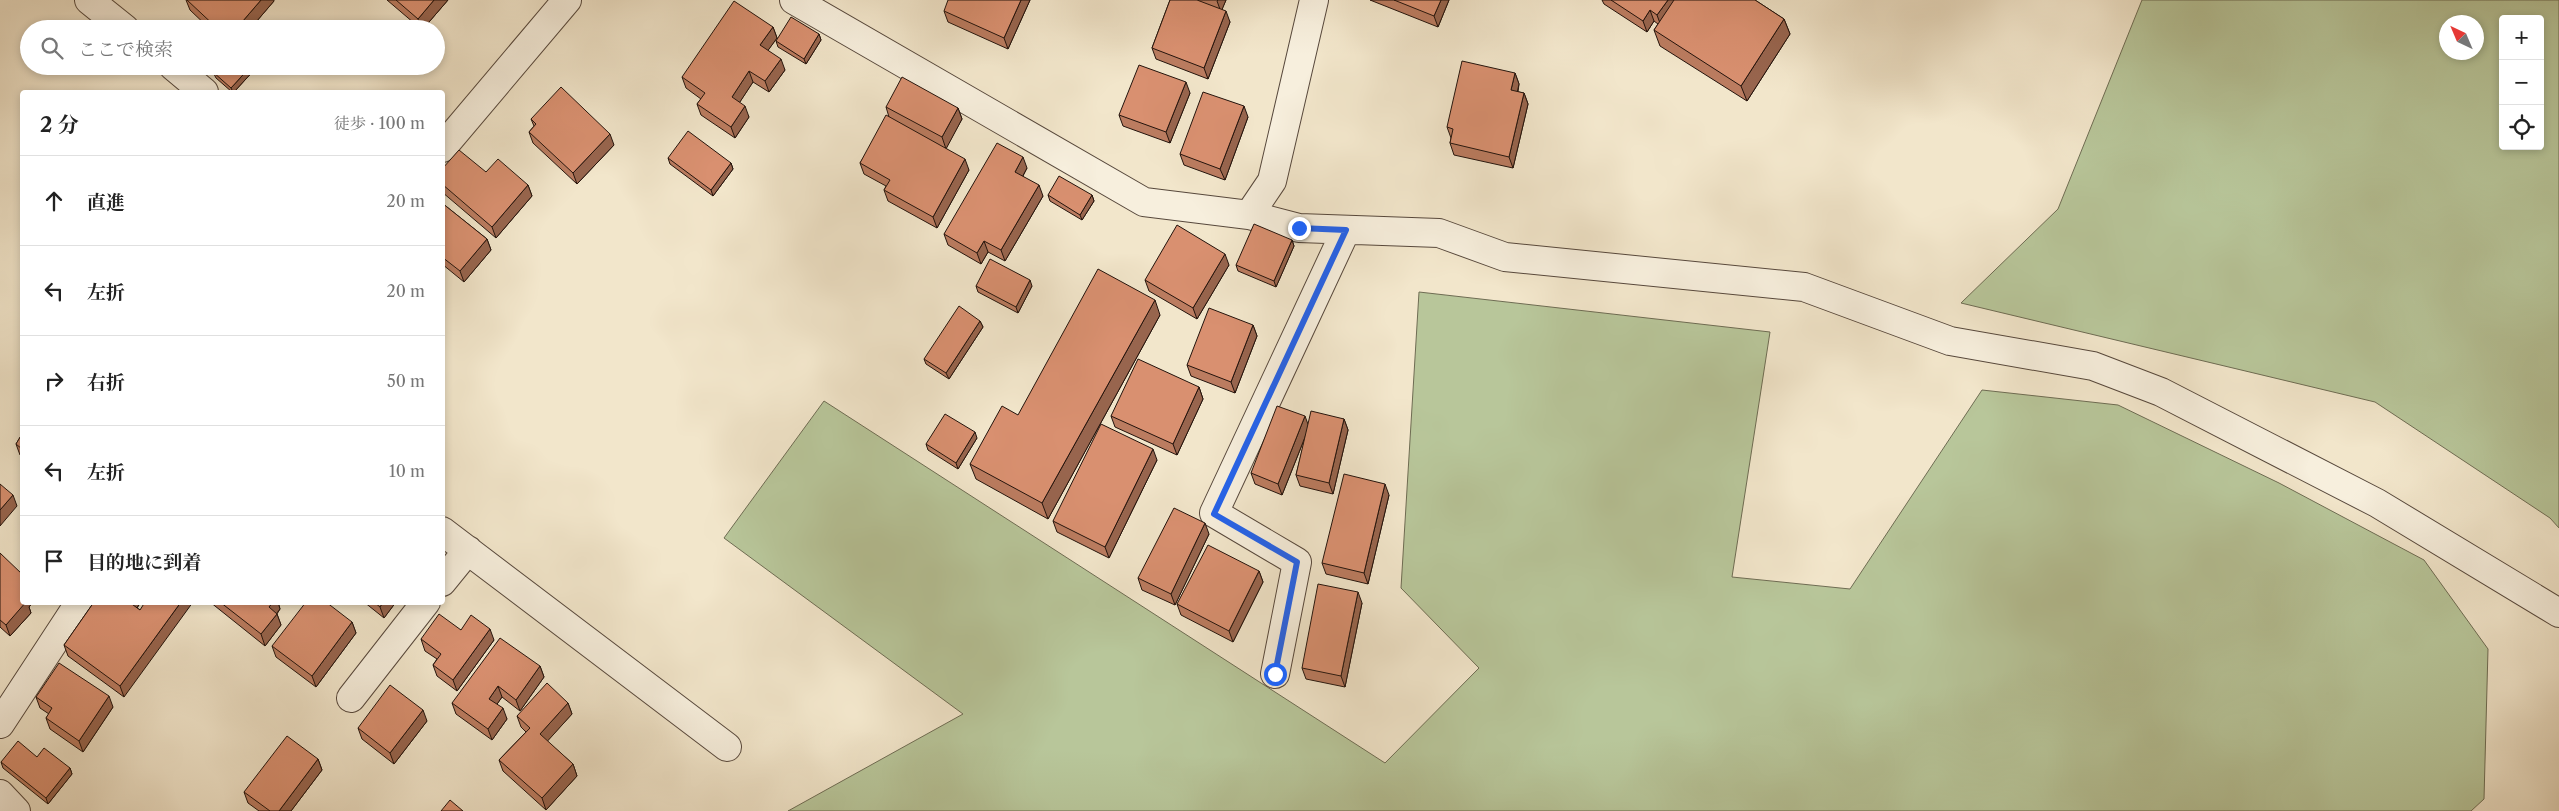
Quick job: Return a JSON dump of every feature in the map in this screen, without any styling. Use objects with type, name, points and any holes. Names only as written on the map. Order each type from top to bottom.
[{"type":"street","points":[[89,0],[114,20]]},
{"type":"street","points":[[445,144],[567,0]]},
{"type":"street","points":[[794,0],[1144,202],[1249,215],[1299,228],[1440,233],[1505,256],[1804,287],[1950,341],[2093,366],[2161,392],[2377,503],[2559,612]]},
{"type":"street","points":[[1249,215],[1272,181],[1314,0]]},
{"type":"street","points":[[184,75],[202,90]]},
{"type":"street","points":[[1275,674],[1297,562],[1214,514],[1346,230]]},
{"type":"street","points":[[445,533],[727,747]]},
{"type":"street","points":[[445,578],[468,550]]},
{"type":"street","points":[[0,724],[78,605]]},
{"type":"street","points":[[351,698],[424,605]]},
{"type":"street","points":[[0,794],[16,811]]},
{"type":"green space","points":[[2142,0],[2559,0],[2559,528],[2550,518],[2375,402],[1961,303],[2058,209]]},
{"type":"green space","points":[[1419,292],[1770,332],[1732,577],[1850,589],[1982,390],[2118,405],[2279,483],[2424,560],[2488,649],[2484,799],[2471,811],[788,811],[963,714],[724,538],[824,401],[1385,763],[1479,668],[1401,588]]},
{"type":"building","points":[[187,0],[261,0],[244,20],[208,20]]},
{"type":"building","points":[[396,0],[434,0],[418,19]]},
{"type":"building","points":[[948,0],[1021,0],[1004,38],[944,11]]},
{"type":"building","points":[[1170,0],[1197,0],[1226,11],[1204,68],[1152,48]]},
{"type":"building","points":[[1394,0],[1441,0],[1434,16]]},
{"type":"building","points":[[1611,0],[1668,0],[1657,15],[1650,10],[1643,21]]},
{"type":"building","points":[[1674,0],[1755,0],[1784,19],[1741,86],[1654,30]]},
{"type":"building","points":[[734,1],[773,27],[760,45],[781,59],[765,81],[749,71],[732,97],[745,106],[731,127],[697,104],[705,93],[682,77]]},
{"type":"building","points":[[791,17],[819,34],[804,59],[776,41]]},
{"type":"building","points":[[1462,61],[1515,73],[1511,90],[1524,93],[1509,157],[1450,143],[1453,129],[1447,127]]},
{"type":"building","points":[[1139,65],[1186,82],[1166,132],[1119,115]]},
{"type":"building","points":[[216,75],[243,75],[231,88]]},
{"type":"building","points":[[902,77],[958,108],[942,137],[886,107]]},
{"type":"building","points":[[561,87],[610,134],[573,173],[529,132],[536,124],[531,119]]},
{"type":"building","points":[[1203,92],[1244,106],[1220,169],[1180,154]]},
{"type":"building","points":[[886,115],[965,159],[933,217],[884,190],[890,180],[860,163]]},
{"type":"building","points":[[688,131],[731,163],[711,190],[668,158]]},
{"type":"building","points":[[997,143],[1023,157],[1015,172],[1039,185],[1001,250],[984,241],[977,253],[944,234]]},
{"type":"building","points":[[459,150],[486,172],[498,159],[528,185],[492,227],[445,187],[445,166]]},
{"type":"building","points":[[1059,176],[1092,195],[1080,215],[1048,195]]},
{"type":"building","points":[[445,205],[487,239],[460,271],[445,259]]},
{"type":"building","points":[[1254,224],[1292,240],[1274,281],[1236,265]]},
{"type":"building","points":[[1177,225],[1225,254],[1193,308],[1145,280]]},
{"type":"building","points":[[990,259],[1030,280],[1016,307],[976,286]]},
{"type":"building","points":[[1098,269],[1155,300],[1042,503],[970,464],[1002,406],[1018,415]]},
{"type":"building","points":[[959,306],[980,321],[946,373],[924,359]]},
{"type":"building","points":[[1209,308],[1253,325],[1231,382],[1187,365]]},
{"type":"building","points":[[1138,359],[1199,387],[1173,444],[1111,416]]},
{"type":"building","points":[[1277,406],[1305,416],[1278,484],[1251,473]]},
{"type":"building","points":[[1311,411],[1344,419],[1329,483],[1296,475]]},
{"type":"building","points":[[945,414],[975,432],[956,463],[926,444]]},
{"type":"building","points":[[1101,424],[1153,449],[1105,547],[1053,521]]},
{"type":"building","points":[[20,437],[20,447],[16,444]]},
{"type":"building","points":[[1344,474],[1385,484],[1364,573],[1322,563]]},
{"type":"building","points":[[0,484],[13,495],[0,510]]},
{"type":"building","points":[[1174,508],[1205,523],[1171,594],[1138,578]]},
{"type":"building","points":[[1208,545],[1259,571],[1229,631],[1177,604]]},
{"type":"building","points":[[0,553],[20,572],[20,605],[23,605],[6,625],[0,620]]},
{"type":"building","points":[[1318,584],[1358,592],[1341,676],[1302,668]]},
{"type":"building","points":[[92,605],[133,605],[140,610],[143,605],[179,605],[120,686],[64,645]]},
{"type":"building","points":[[224,605],[271,605],[269,607],[277,614],[261,634]]},
{"type":"building","points":[[304,605],[330,605],[352,622],[312,676],[272,646]]},
{"type":"building","points":[[439,614],[461,630],[471,615],[490,629],[453,680],[433,665],[441,654],[421,639]]},
{"type":"building","points":[[500,638],[540,666],[516,700],[498,686],[489,699],[503,708],[488,729],[452,703]]},
{"type":"building","points":[[59,663],[109,696],[79,741],[46,718],[52,708],[36,697]]},
{"type":"building","points":[[547,683],[568,703],[540,734],[573,764],[542,798],[499,760],[530,728],[517,716]]},
{"type":"building","points":[[390,685],[423,710],[390,753],[358,728]]},
{"type":"building","points":[[287,736],[318,759],[279,811],[270,811],[244,792]]},
{"type":"building","points":[[18,741],[37,757],[44,748],[70,768],[46,798],[1,762]]},
{"type":"building","points":[[450,800],[463,811],[441,811]]},
{"type":"route","points":[[1275,674],[1297,562],[1214,514],[1346,230],[1299,228]]}]
